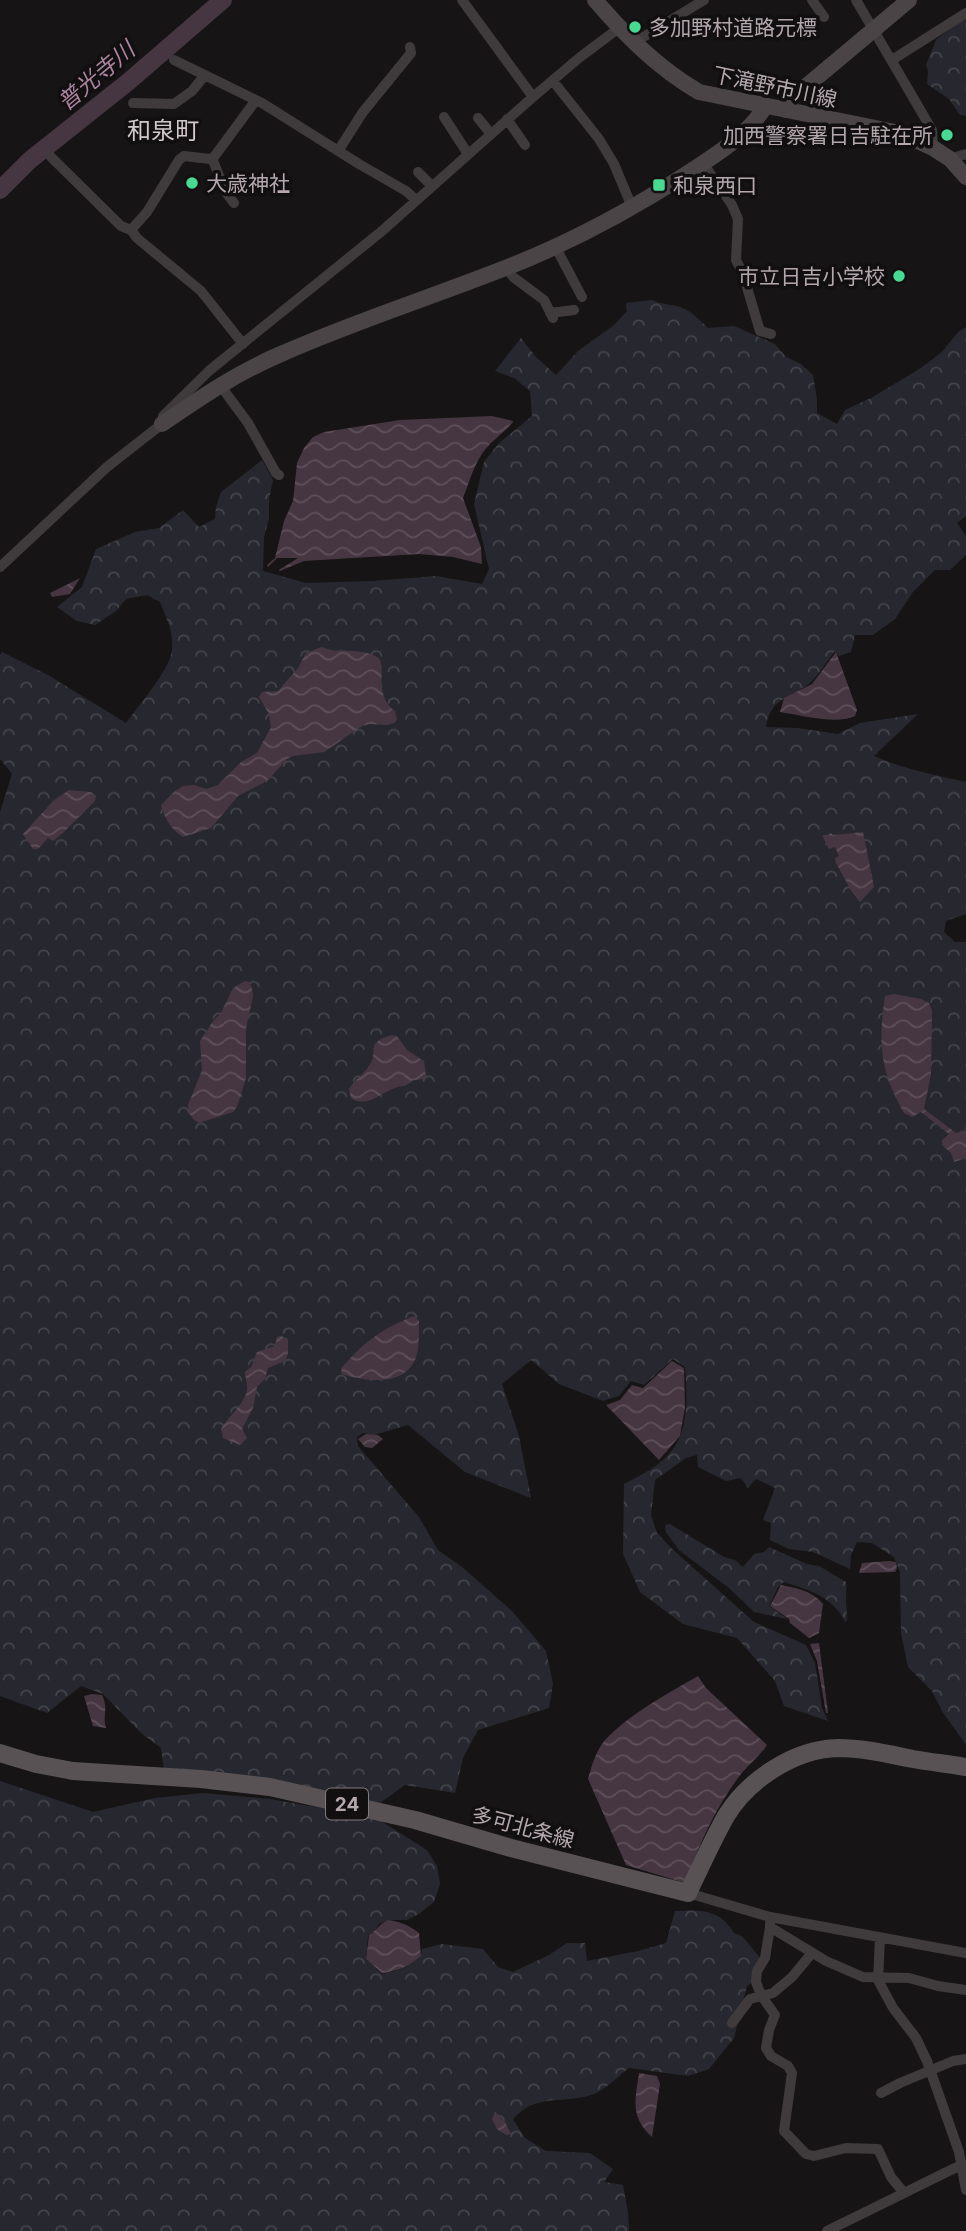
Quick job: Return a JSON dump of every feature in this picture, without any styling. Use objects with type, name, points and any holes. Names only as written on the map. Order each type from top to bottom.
[{"type":"main road","points":[[688,1893],[727,1815],[747,1791],[785,1763],[814,1752],[837,1748],[879,1752],[966,1767]]},
{"type":"main road","name":"多可北条線","points":[[0,1753],[73,1771],[201,1779],[270,1787],[415,1820],[511,1848],[688,1893]]},
{"type":"street","points":[[462,0],[533,97]]},
{"type":"street","name":"下滝野市川線","points":[[595,0],[654,62],[699,92],[900,133],[958,157],[966,177]]},
{"type":"street","points":[[635,42],[704,0]]},
{"type":"street","points":[[812,0],[824,17]]},
{"type":"street","points":[[856,0],[932,130],[933,148]]},
{"type":"street","points":[[786,110],[791,99],[909,0]]},
{"type":"street","points":[[892,60],[966,13]]},
{"type":"street","points":[[162,424],[163,416],[210,370],[374,238],[507,119],[619,28]]},
{"type":"street","points":[[338,151],[363,112],[411,53],[410,47]]},
{"type":"street","points":[[174,60],[256,100],[406,191],[416,200]]},
{"type":"street","points":[[133,103],[173,104],[192,91],[205,75]]},
{"type":"street","points":[[553,82],[599,139],[614,164],[632,207]]},
{"type":"street","points":[[212,158],[256,100]]},
{"type":"street","points":[[0,567],[107,467],[162,424],[219,386],[280,354],[506,267],[606,222],[734,142],[754,124],[765,107]]},
{"type":"street","points":[[443,117],[468,154]]},
{"type":"street","points":[[478,118],[491,134]]},
{"type":"street","points":[[507,119],[526,145]]},
{"type":"street","points":[[131,230],[147,212],[184,156],[212,158]]},
{"type":"street","points":[[51,157],[121,226],[131,230],[201,291],[243,344]]},
{"type":"street","points":[[212,158],[225,191],[234,203]]},
{"type":"street","points":[[703,163],[732,205],[738,219],[736,260],[760,331],[771,334]]},
{"type":"street","points":[[418,172],[432,186]]},
{"type":"street","points":[[555,246],[582,297]]},
{"type":"street","points":[[506,267],[513,277],[544,300],[552,315],[574,310]]},
{"type":"street","points":[[210,370],[248,423],[279,474]]},
{"type":"street","points":[[688,1893],[770,1922],[966,1953]]},
{"type":"street","points":[[770,1922],[812,1953],[863,1977],[909,1978],[966,1990]]},
{"type":"street","points":[[770,1922],[765,1958],[757,1971],[757,1982],[761,1995],[775,2015],[766,2048],[771,2056],[788,2066],[792,2073],[783,2131],[806,2154],[814,2156],[846,2148],[878,2150],[891,2177],[904,2193]]},
{"type":"street","points":[[880,1938],[878,1977],[893,2008],[916,2038],[964,2165],[966,2190]]},
{"type":"street","points":[[732,2022],[750,1999],[773,1993],[792,1977],[812,1953]]},
{"type":"street","points":[[881,2093],[953,2061],[966,2059]]},
{"type":"street","points":[[827,2231],[964,2165]]},
{"type":"green space","points":[[966,16],[966,116],[960,115],[949,99],[927,84],[926,65],[936,40]]},
{"type":"green space","points":[[652,300],[684,309],[708,328],[734,326],[775,344],[786,357],[801,364],[813,375],[817,413],[837,424],[845,410],[921,368],[942,352],[958,332],[966,327],[966,516],[957,523],[966,536],[966,555],[950,570],[935,570],[913,592],[895,619],[873,635],[855,635],[851,652],[839,656],[835,651],[811,682],[777,703],[766,727],[838,734],[860,723],[918,714],[874,756],[908,768],[966,782],[966,914],[946,921],[944,932],[955,942],[966,942],[966,1745],[942,1711],[932,1691],[908,1667],[901,1633],[900,1572],[894,1557],[872,1543],[857,1542],[851,1555],[850,1569],[813,1552],[789,1549],[770,1540],[771,1523],[763,1520],[775,1488],[756,1479],[748,1488],[741,1478],[726,1481],[698,1467],[697,1455],[686,1458],[655,1480],[651,1515],[657,1533],[670,1547],[754,1622],[806,1645],[815,1663],[822,1708],[828,1721],[784,1706],[775,1681],[737,1638],[683,1624],[640,1592],[623,1554],[624,1484],[658,1464],[676,1444],[685,1420],[685,1367],[673,1359],[644,1385],[631,1381],[619,1396],[603,1401],[559,1384],[531,1360],[502,1384],[519,1436],[531,1498],[465,1472],[408,1425],[374,1435],[363,1433],[357,1437],[358,1446],[419,1517],[438,1550],[462,1567],[512,1611],[546,1651],[553,1684],[549,1708],[478,1730],[463,1758],[455,1793],[405,1785],[377,1805],[164,1770],[161,1748],[141,1733],[103,1694],[81,1686],[47,1713],[0,1696],[0,812],[12,774],[0,759],[0,655],[2,652],[48,675],[126,723],[160,677],[170,658],[172,637],[160,602],[147,595],[126,599],[116,611],[95,625],[77,621],[57,607],[82,587],[96,549],[135,532],[159,528],[183,510],[199,527],[215,519],[221,492],[262,460],[273,480],[269,519],[264,537],[263,571],[306,583],[436,576],[482,584],[489,569],[474,504],[484,462],[499,443],[532,416],[530,391],[514,378],[495,371],[521,338],[536,357],[556,375],[578,351],[614,325],[627,311],[626,303]]},
{"type":"green space","points":[[670,1524],[743,1567],[754,1554],[764,1552],[769,1547],[807,1564],[819,1566],[846,1582],[846,1623],[828,1601],[784,1582],[778,1587],[769,1606],[787,1619],[754,1612],[729,1588],[679,1550],[666,1532],[665,1525]]},
{"type":"green space","points":[[0,1781],[93,1812],[155,1798],[203,1793],[270,1799],[376,1818],[427,1850],[437,1866],[440,1884],[434,1902],[419,1914],[407,1920],[389,1920],[379,1924],[374,1932],[368,1935],[366,1959],[382,1974],[412,1963],[421,1956],[422,1949],[442,1944],[483,1949],[498,1967],[513,1972],[567,1943],[585,1943],[587,1961],[638,1951],[666,1943],[675,1911],[693,1911],[716,1915],[734,1933],[742,1936],[762,1960],[759,1977],[747,1986],[734,2038],[709,2069],[688,2076],[629,2068],[594,2094],[531,2105],[513,2119],[525,2138],[546,2151],[590,2153],[613,2169],[604,2182],[623,2185],[629,2231],[0,2231]]},
{"type":"water","points":[[492,416],[513,422],[480,456],[463,498],[481,547],[482,564],[453,557],[419,554],[304,561],[280,571],[298,558],[277,558],[268,567],[275,558],[284,521],[293,501],[297,463],[313,437],[324,432],[400,420]]},
{"type":"water","points":[[80,578],[70,594],[52,597],[50,593]]},
{"type":"water","points":[[322,647],[363,652],[377,657],[382,666],[384,696],[395,711],[397,720],[388,725],[362,726],[324,752],[287,759],[267,781],[238,796],[211,828],[183,837],[175,831],[161,805],[183,786],[194,785],[206,789],[218,785],[241,762],[257,753],[271,727],[269,714],[259,697],[262,692],[278,691],[298,668],[306,653]]},
{"type":"water","points":[[836,652],[857,710],[855,716],[838,720],[780,712],[784,698],[812,684]]},
{"type":"water","points":[[69,790],[91,792],[96,796],[95,801],[53,841],[48,838],[38,849],[33,849],[23,834],[54,800]]},
{"type":"water","points":[[863,832],[874,887],[860,902],[836,863],[835,858],[839,856],[835,847],[829,849],[822,835]]},
{"type":"water","points":[[245,981],[249,982],[253,996],[246,1029],[246,1078],[237,1107],[233,1112],[199,1123],[189,1113],[188,1105],[202,1070],[200,1041],[221,1013],[233,988]]},
{"type":"water","points":[[894,994],[929,1003],[932,1010],[931,1074],[924,1109],[956,1133],[966,1131],[966,1158],[954,1162],[951,1153],[942,1145],[942,1140],[949,1134],[921,1112],[912,1117],[904,1113],[896,1098],[886,1070],[882,1043],[885,996]]},
{"type":"water","points":[[397,1036],[407,1050],[424,1061],[426,1076],[371,1100],[358,1101],[351,1098],[349,1089],[372,1061],[375,1045],[382,1038]]},
{"type":"water","points":[[414,1316],[419,1321],[418,1350],[407,1371],[388,1379],[377,1380],[342,1374],[341,1369],[365,1344],[383,1331]]},
{"type":"water","points":[[277,1337],[288,1339],[288,1354],[285,1361],[268,1368],[265,1379],[257,1387],[253,1408],[242,1429],[247,1438],[240,1445],[223,1438],[221,1429],[246,1395],[245,1372],[251,1367],[257,1352],[275,1346]]},
{"type":"water","points":[[672,1361],[684,1368],[685,1408],[680,1436],[659,1460],[606,1405],[620,1400],[632,1385],[643,1388]]},
{"type":"water","points":[[366,1434],[378,1435],[383,1439],[372,1448],[365,1447],[358,1439]]},
{"type":"water","points":[[896,1562],[895,1572],[859,1573],[862,1563]]},
{"type":"water","points":[[781,1585],[809,1593],[823,1604],[819,1633],[809,1638],[770,1606]]},
{"type":"water","points":[[819,1643],[828,1713],[817,1661],[810,1644]]},
{"type":"water","points":[[698,1676],[706,1688],[767,1745],[741,1774],[724,1799],[702,1840],[685,1883],[626,1865],[588,1779],[595,1758],[606,1739],[650,1704]]},
{"type":"water","points":[[102,1695],[106,1728],[93,1726],[84,1696]]},
{"type":"water","points":[[388,1920],[405,1924],[419,1933],[421,1956],[403,1968],[382,1973],[366,1959],[369,1935]]},
{"type":"water","points":[[639,2073],[657,2076],[660,2084],[652,2137],[637,2115]]},
{"type":"water","points":[[495,2112],[505,2122],[511,2134],[506,2135],[497,2129],[492,2119]]},
{"type":"waterway","name":"普光寺川","points":[[0,190],[30,160],[128,82],[223,0]]},
{"type":"place","name":"多加野村道路元標","points":[[635,27]]},
{"type":"place","name":"加西警察署日吉駐在所","points":[[947,135]]},
{"type":"place","name":"大歳神社","points":[[192,183]]},
{"type":"place","name":"和泉西口","points":[[659,185]]},
{"type":"place","name":"市立日吉小学校","points":[[899,276]]},
{"type":"district","name":"和泉町","points":[[163,130]]}]
